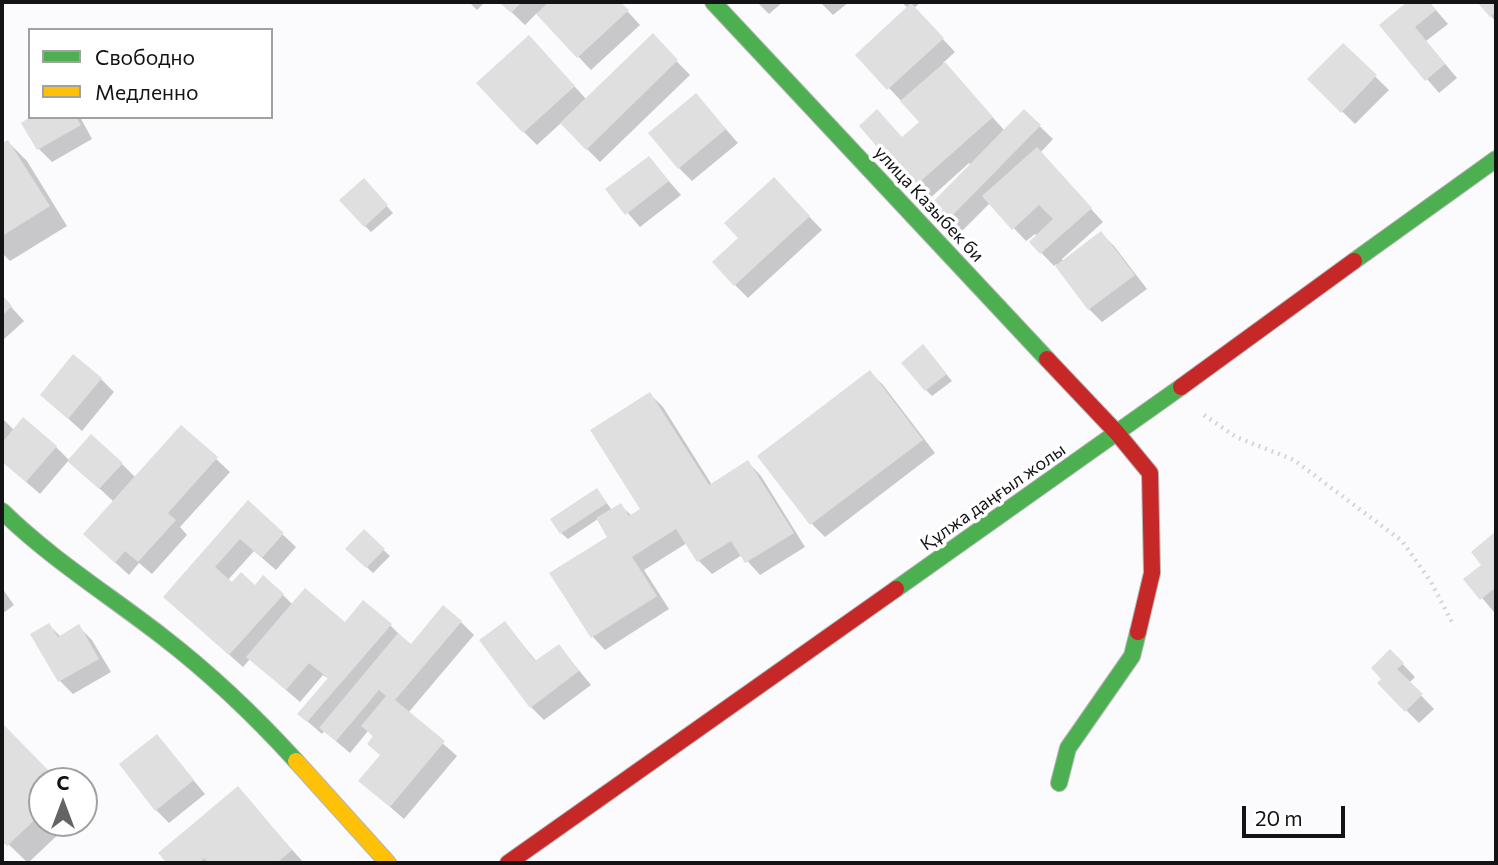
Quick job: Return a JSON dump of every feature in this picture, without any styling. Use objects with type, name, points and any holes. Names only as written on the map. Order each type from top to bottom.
[{"type":"street","name":"улица Казыбек би","points":[[713,2],[1117,433],[1150,473],[1152,573],[1132,656],[1068,748],[1059,783]]},
{"type":"street","name":"Құлжа даңғыл жолы","points":[[508,863],[1117,433],[1496,159]]},
{"type":"street","points":[[2,511],[32,540],[105,597],[162,636],[208,675],[284,748],[388,863]]},
{"type":"path","points":[[1172,393],[1236,437],[1294,460],[1402,541],[1431,582],[1454,626]]},
{"type":"building","points":[[499,2],[522,2],[511,13]]},
{"type":"building","points":[[549,2],[620,2],[629,10],[577,58],[536,14]]},
{"type":"building","points":[[1407,2],[1429,2],[1436,10],[1415,27],[1445,64],[1425,81],[1379,25]]},
{"type":"building","points":[[1477,2],[1496,2],[1496,12],[1490,17]]},
{"type":"building","points":[[911,3],[944,38],[887,90],[855,55]]},
{"type":"building","points":[[653,33],[678,60],[586,150],[560,123]]},
{"type":"building","points":[[529,35],[575,86],[523,133],[476,83]]},
{"type":"building","points":[[1343,43],[1377,75],[1341,113],[1307,79]]},
{"type":"building","points":[[945,62],[993,117],[913,188],[859,126],[877,109],[902,137],[919,122],[900,101]]},
{"type":"building","points":[[696,93],[726,129],[678,169],[648,133]]},
{"type":"building","points":[[1024,109],[1041,125],[942,226],[926,209]]},
{"type":"building","points":[[28,118],[77,119],[81,125],[37,150],[21,123]]},
{"type":"building","points":[[8,140],[50,206],[2,236],[2,143]]},
{"type":"building","points":[[1037,147],[1092,208],[1040,254],[1029,242],[1053,219],[1039,205],[1012,230],[982,196]]},
{"type":"building","points":[[649,156],[669,181],[625,215],[605,189]]},
{"type":"building","points":[[774,177],[810,216],[734,286],[712,262],[738,238],[724,223]]},
{"type":"building","points":[[364,178],[388,205],[364,227],[339,200]]},
{"type":"building","points":[[1101,231],[1135,275],[1088,310],[1055,266]]},
{"type":"building","points":[[2,295],[12,306],[2,316]]},
{"type":"building","points":[[923,344],[947,374],[925,391],[901,363]]},
{"type":"building","points":[[73,354],[102,378],[68,419],[40,395]]},
{"type":"building","points":[[870,370],[923,440],[810,525],[757,456]]},
{"type":"building","points":[[650,392],[709,485],[748,460],[794,533],[745,563],[731,541],[697,562],[676,529],[632,557],[657,596],[591,638],[549,573],[607,537],[596,518],[621,503],[629,516],[640,509],[590,430]]},
{"type":"building","points":[[23,417],[57,446],[26,482],[2,462],[2,443]]},
{"type":"building","points":[[181,425],[218,457],[168,513],[176,520],[138,562],[125,551],[115,563],[83,534]]},
{"type":"building","points":[[91,434],[123,463],[99,489],[67,461]]},
{"type":"building","points":[[597,488],[607,503],[560,534],[550,519]]},
{"type":"building","points":[[248,500],[284,533],[262,558],[240,539],[215,567],[232,582],[241,572],[255,585],[263,575],[284,594],[229,655],[163,597]]},
{"type":"building","points":[[364,529],[385,549],[366,568],[345,549]]},
{"type":"building","points":[[1496,531],[1496,587],[1480,600],[1463,579],[1481,565],[1471,552]]},
{"type":"building","points":[[305,588],[345,622],[363,600],[392,624],[307,722],[297,714],[328,678],[309,663],[286,690],[246,657]]},
{"type":"building","points":[[443,605],[462,621],[395,700],[445,741],[390,807],[358,781],[380,755],[367,744],[373,736],[361,726],[386,696],[379,690],[336,741],[319,728],[398,633],[411,644]]},
{"type":"building","points":[[505,621],[535,661],[559,644],[579,671],[530,708],[479,640]]},
{"type":"building","points":[[49,623],[58,637],[79,624],[99,659],[58,682],[30,634]]},
{"type":"building","points":[[1390,649],[1404,663],[1397,669],[1423,694],[1405,712],[1377,683],[1381,679],[1371,668]]},
{"type":"building","points":[[2,723],[45,767],[28,767],[28,826],[7,846],[2,841]]},
{"type":"building","points":[[157,734],[194,780],[155,811],[119,764]]},
{"type":"building","points":[[238,786],[292,850],[277,863],[209,863],[204,858],[199,863],[167,863],[158,853]]},
{"type":"traffic: fast","points":[[713,2],[1047,359]]},
{"type":"traffic: fast","points":[[1354,261],[1496,159]]},
{"type":"traffic: fast","points":[[896,589],[1181,387]]},
{"type":"traffic: fast","points":[[2,511],[60,561],[181,651],[249,712],[296,761]]},
{"type":"traffic: fast","points":[[1059,783],[1068,748],[1132,656],[1138,632]]},
{"type":"traffic: slow","points":[[296,761],[388,863]]},
{"type":"traffic: jam","points":[[1181,387],[1354,261]]},
{"type":"traffic: jam","points":[[1047,359],[1117,433],[1150,473],[1152,573],[1138,632]]},
{"type":"traffic: jam","points":[[508,863],[896,589]]}]
